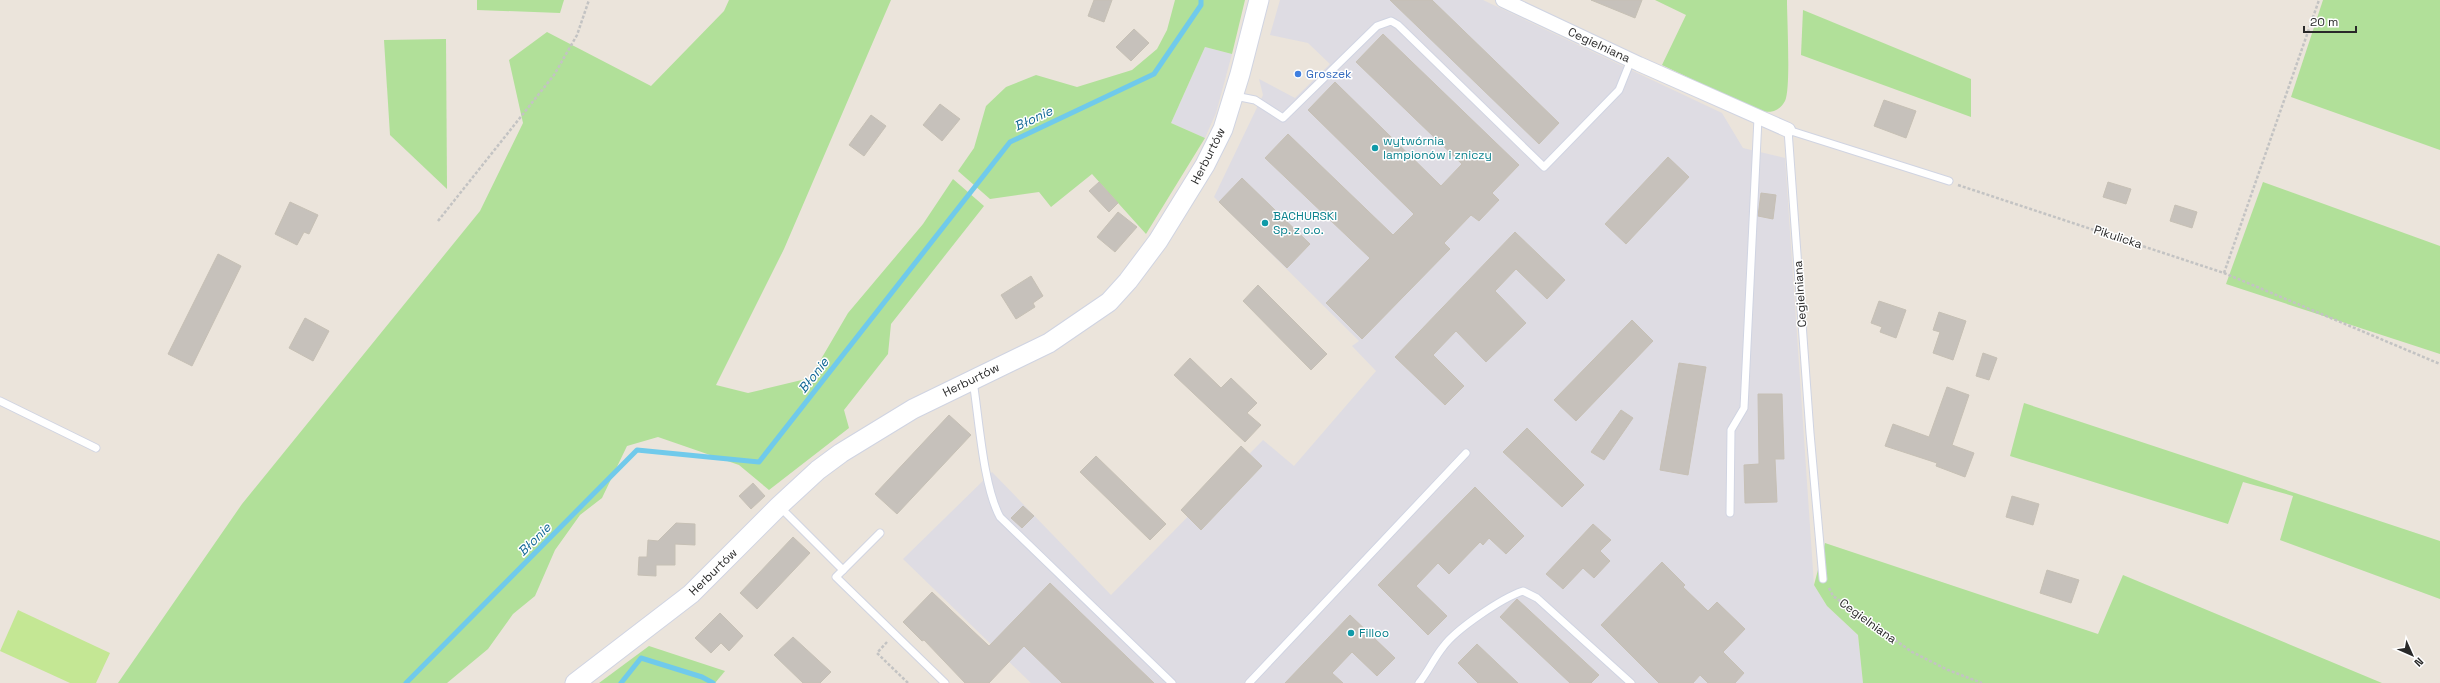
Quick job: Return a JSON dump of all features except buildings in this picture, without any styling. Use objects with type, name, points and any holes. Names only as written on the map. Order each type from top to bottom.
[{"type":"street","name":"Herburtów","points":[[575,683],[691,594],[779,506],[818,470],[859,441],[913,409],[1049,343],[1109,302],[1128,281],[1182,203],[1219,136],[1233,96],[1259,0]]},
{"type":"street","name":"Cegielniana","points":[[1503,0],[1758,118],[1788,130]]},
{"type":"lane","points":[[1233,96],[1255,100],[1283,118],[1377,26],[1391,21],[1398,25],[1544,167],[1619,90],[1631,60]]},
{"type":"lane","points":[[1730,512],[1731,430],[1744,408],[1758,118]]},
{"type":"lane","points":[[1788,130],[1948,181]]},
{"type":"lane","name":"Cegielniana","points":[[1788,130],[1810,433],[1823,579]]},
{"type":"lane","points":[[973,379],[989,483],[995,507],[1000,516],[1172,683]]},
{"type":"lane","points":[[0,401],[96,448]]},
{"type":"lane","points":[[1249,683],[1466,453]]},
{"type":"lane","points":[[779,506],[843,570]]},
{"type":"lane","points":[[880,533],[836,577],[945,683]]},
{"type":"lane","points":[[1419,683],[1443,646],[1476,618],[1505,600],[1524,591],[1537,598],[1632,683]]},
{"type":"path","points":[[438,221],[554,75],[577,35],[589,0]]},
{"type":"path","points":[[2224,273],[2319,0]]},
{"type":"path","name":"Pikulicka","points":[[1948,181],[2224,273],[2440,364]]},
{"type":"path","name":"Cegielniana","points":[[1823,579],[1833,596],[1912,652],[1948,670],[1982,683]]},
{"type":"path","points":[[895,634],[877,653],[908,683]]},
{"type":"shaded area","points":[[1280,0],[1483,0],[1722,113],[1743,148],[1785,158],[1814,585],[1827,606],[1858,635],[1863,683],[1031,683],[903,559],[992,472],[1111,595],[1263,440],[1294,466],[1376,371],[1352,346],[1359,341],[1214,197],[1263,95],[1259,79],[1295,98],[1330,64],[1308,43],[1270,35]]},
{"type":"shaded area","points":[[1205,47],[1232,54],[1216,113],[1205,138],[1171,123]]},
{"type":"green space","points":[[477,0],[564,0],[560,13],[477,10]]},
{"type":"green space","points":[[729,0],[891,0],[784,249],[716,385],[748,393],[810,378],[848,313],[923,224],[953,179],[984,206],[891,324],[888,354],[844,410],[849,428],[769,490],[739,465],[658,437],[627,446],[602,498],[580,515],[555,550],[535,596],[513,614],[488,649],[447,683],[118,683],[242,504],[480,211],[523,123],[509,60],[547,32],[651,86],[724,11]]},
{"type":"green space","points":[[1175,0],[1245,0],[1232,54],[1205,47],[1171,123],[1205,138],[1146,234],[1092,174],[1051,207],[1039,192],[990,199],[958,171],[974,148],[986,106],[1006,87],[1036,75],[1077,87],[1132,70],[1157,49],[1167,30]]},
{"type":"green space","points":[[1655,0],[1787,0],[1788,83],[1787,94],[1783,105],[1774,111],[1759,111],[1662,65],[1686,15]]},
{"type":"green space","points":[[2323,0],[2440,0],[2440,150],[2291,97]]},
{"type":"green space","points":[[1803,10],[1971,79],[1971,117],[1801,55]]},
{"type":"green space","points":[[446,39],[447,189],[390,135],[384,40]]},
{"type":"green space","points":[[2263,182],[2440,246],[2440,354],[2226,284]]},
{"type":"green space","points":[[2024,403],[2440,541],[2440,599],[2280,540],[2293,496],[2243,482],[2228,524],[2010,456]]},
{"type":"green space","points":[[1825,543],[2098,634],[2123,575],[2382,683],[1863,683],[1858,635],[1827,606],[1814,585]]},
{"type":"green space","points":[[18,610],[110,653],[96,683],[70,683],[0,651]]},
{"type":"green space","points":[[649,646],[725,671],[715,683],[599,683]]},
{"type":"waterway","name":"Błonie","points":[[406,683],[637,450],[759,462],[1010,142],[1154,74],[1201,5],[1201,0]]},
{"type":"waterway","points":[[621,683],[641,658],[702,677],[713,683]]},
{"type":"place","name":"Groszek","points":[[1298,74]]},
{"type":"place","name":"wytwórnia lampionów i zniczy","points":[[1375,148]]},
{"type":"place","name":"BACHURSKI Sp. z o.o.","points":[[1265,223]]},
{"type":"place","name":"Filloo","points":[[1351,633]]}]
